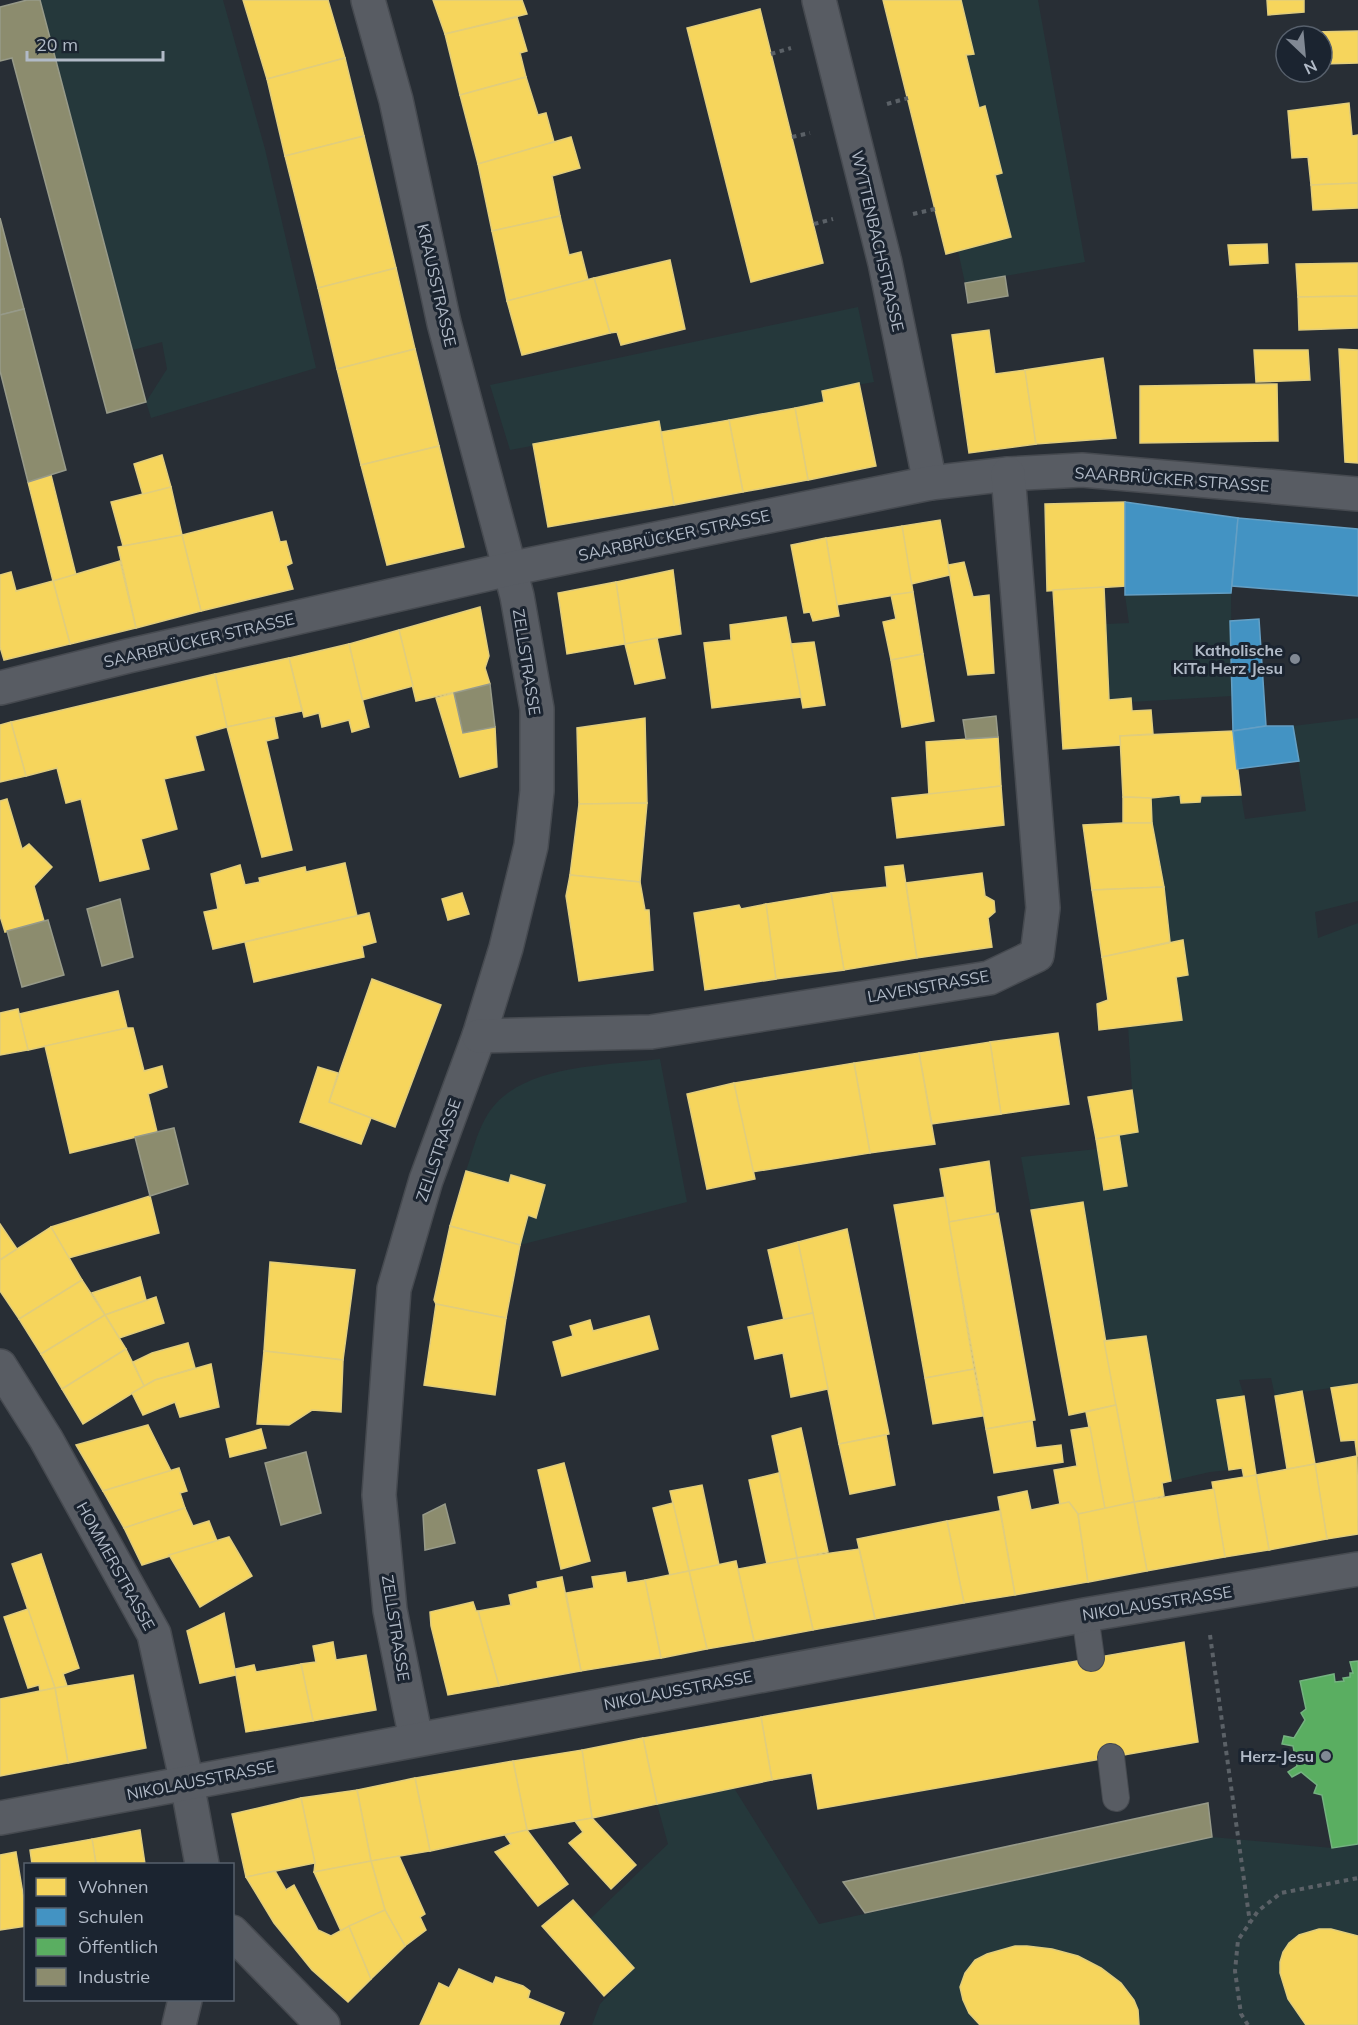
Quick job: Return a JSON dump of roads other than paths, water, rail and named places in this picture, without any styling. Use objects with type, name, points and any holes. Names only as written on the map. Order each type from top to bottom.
[{"type":"street","name":"KRAUSSTRASSE","points":[[368,0],[396,99],[444,323],[509,569]]},
{"type":"street","name":"WYTTENBACHSTRASSE","points":[[819,0],[885,263],[930,483]]},
{"type":"street","name":"SAARBRÜCKER STRASSE","points":[[0,688],[128,656],[509,569],[930,483],[1008,474],[1082,470],[1358,494]]},
{"type":"street","name":"LAVENSTRASSE","points":[[479,1036],[651,1032],[989,978],[1037,955],[1043,908],[1008,474]]},
{"type":"street","name":"ZELLSTRASSE","points":[[416,1739],[390,1610],[379,1494],[394,1289],[426,1180],[479,1036],[506,948],[531,846],[537,790],[537,709],[517,596],[509,569]]},
{"type":"street","name":"HOMMERSTRASSE","points":[[0,1366],[45,1439],[154,1634],[187,1783],[202,1863]]},
{"type":"street","name":"NIKOLAUSSTRASSE","points":[[0,1818],[1085,1615],[1358,1569]]},
{"type":"street","points":[[234,1934],[323,2025]]},
{"type":"street","points":[[179,2025],[185,2001]]},
{"type":"lane","points":[[1085,1615],[1091,1658]]},
{"type":"lane","points":[[1111,1757],[1116,1798]]},
{"type":"place","name":"Katholische KiTa Herz Jesu","points":[[1295,659]]},
{"type":"place","name":"Herz-Jesu","points":[[1326,1756]]}]
